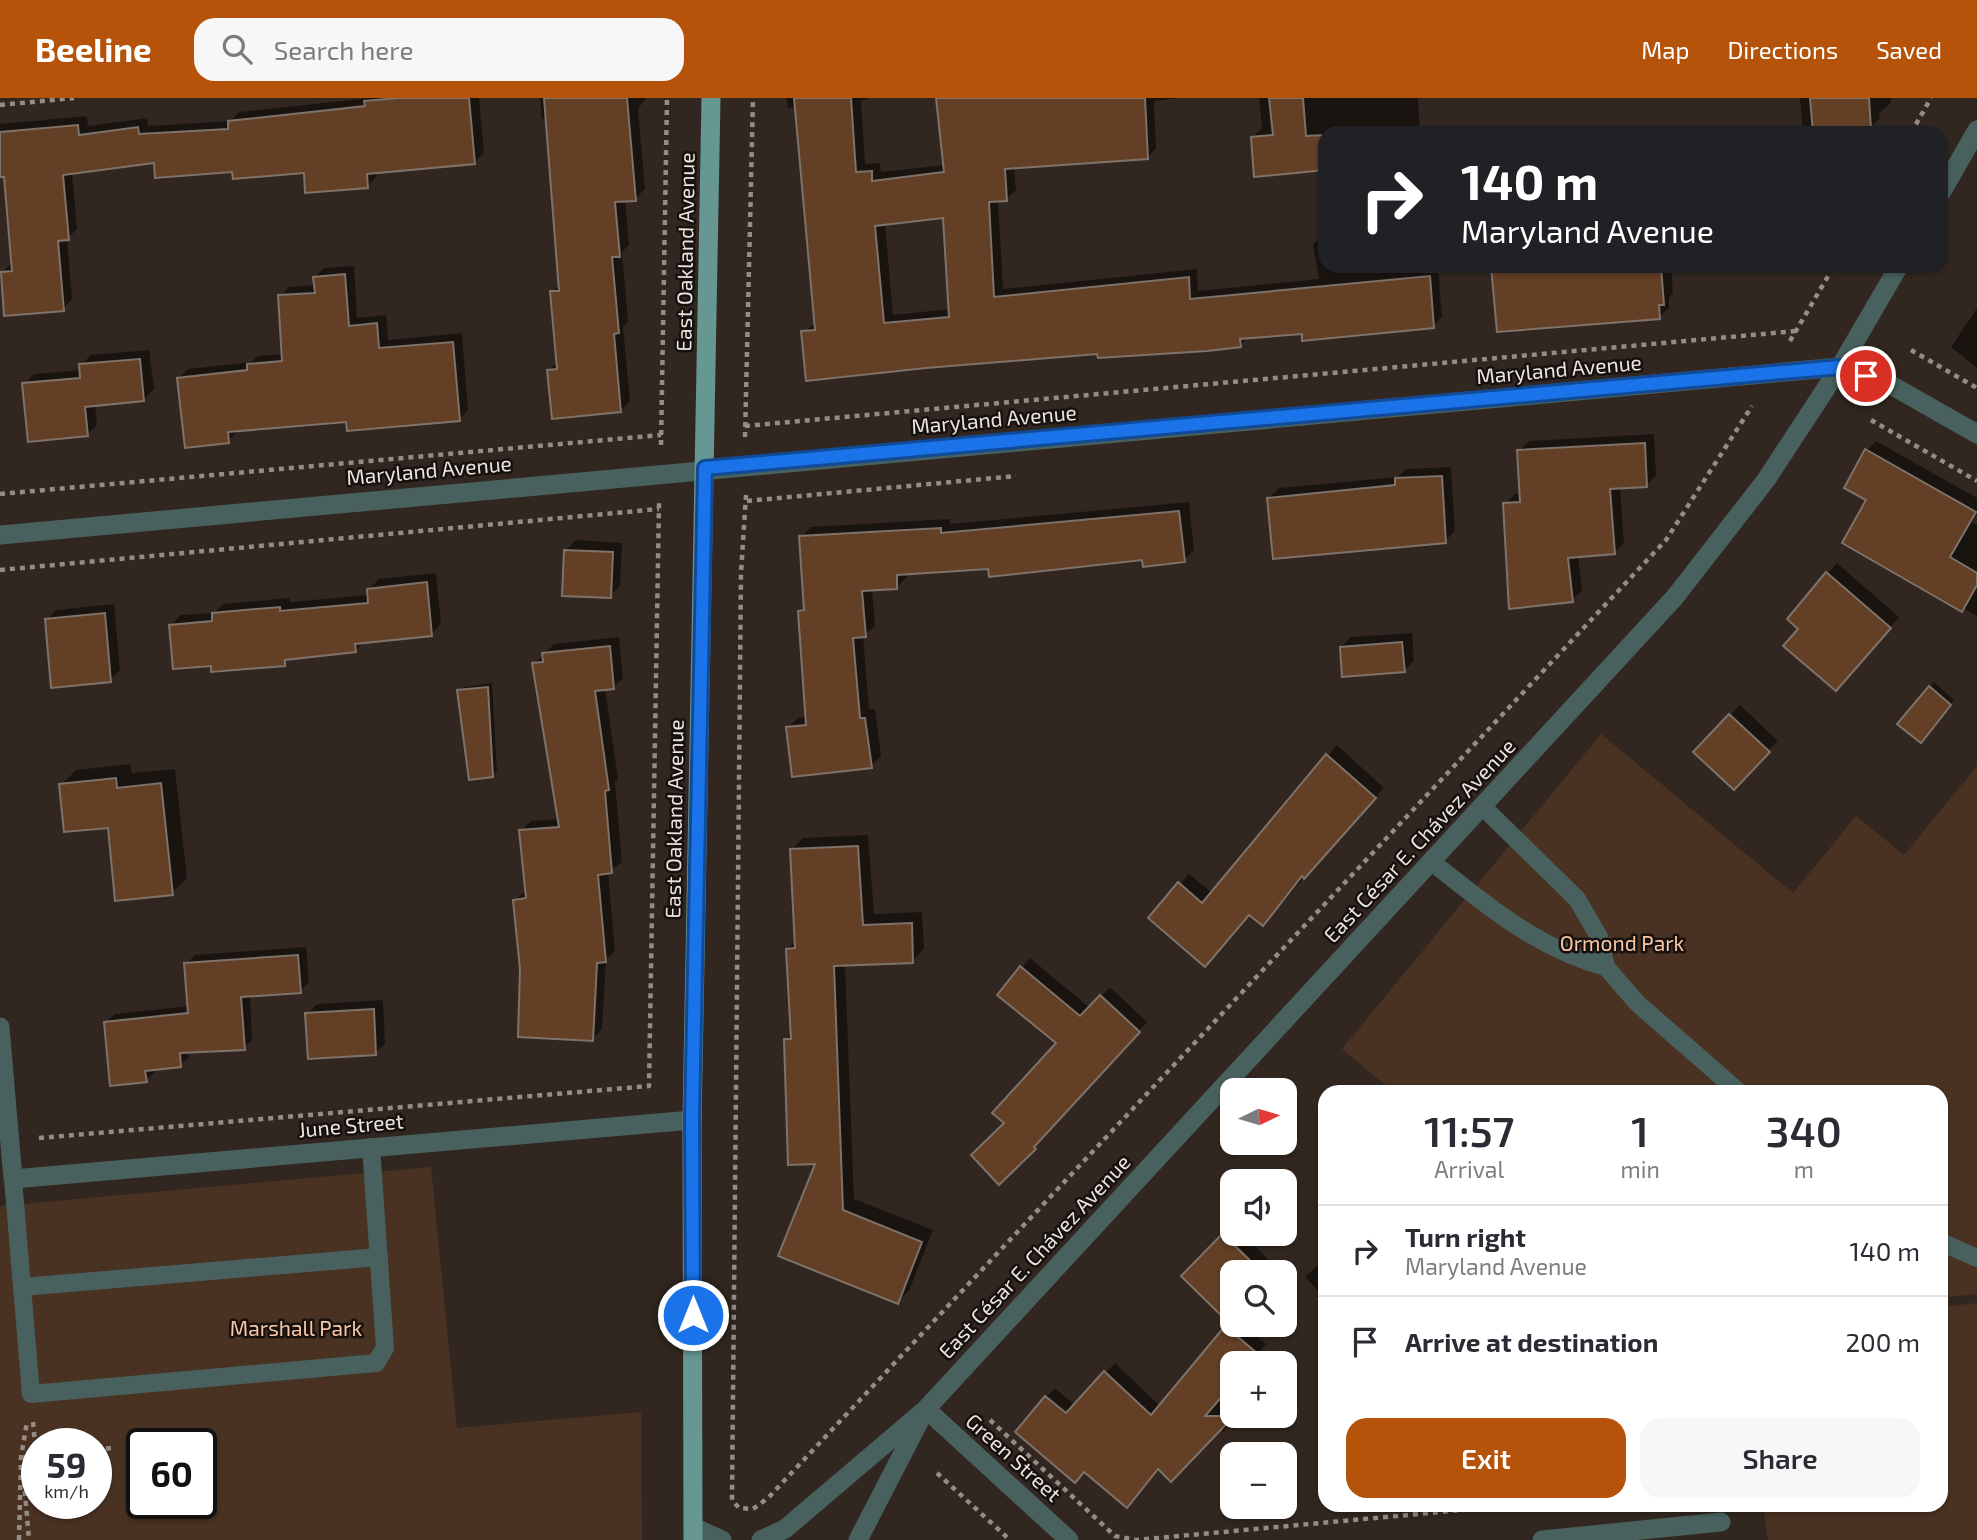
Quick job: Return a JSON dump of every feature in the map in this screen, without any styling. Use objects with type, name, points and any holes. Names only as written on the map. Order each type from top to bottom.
[{"type":"main road","name":"East Oakland Avenue","points":[[693,1533],[692,1120],[711,98]]},
{"type":"street","points":[[1948,180],[1977,130]]},
{"type":"street","name":"East César E. Chávez Avenue","points":[[761,1540],[785,1529],[926,1409],[1675,597],[1766,480],[1840,367],[1895,273]]},
{"type":"street","name":"Maryland Avenue","points":[[0,534],[746,464],[1840,367],[1891,385],[1977,435]]},
{"type":"street","points":[[0,1027],[13,1179]]},
{"type":"street","name":"June Street","points":[[13,1179],[692,1120]]},
{"type":"street","name":"East César E. Chávez Avenue","points":[[858,1540],[926,1409]]},
{"type":"street","name":"Green Street","points":[[926,1409],[1069,1540]]},
{"type":"street","points":[[1542,1540],[1721,1522]]},
{"type":"street","points":[[693,1533],[722,1540]]},
{"type":"lane","points":[[1482,806],[1577,899],[1599,937],[1606,967],[1637,1003],[1731,1085]]},
{"type":"lane","points":[[1432,862],[1543,944],[1578,960],[1606,967]]},
{"type":"lane","points":[[13,1179],[31,1394],[376,1363],[386,1348],[370,1147]]},
{"type":"lane","points":[[1948,1245],[1977,1258]]},
{"type":"lane","points":[[22,1287],[379,1257]]},
{"type":"path","points":[[0,105],[74,98]]},
{"type":"path","points":[[10,1139],[649,1086],[667,98]]},
{"type":"path","points":[[753,98],[746,464],[741,573],[732,1500],[739,1508],[753,1509],[777,1489],[1666,540],[1771,374],[1830,273]]},
{"type":"path","points":[[1915,126],[1931,98]]},
{"type":"path","points":[[745,426],[1796,331]]},
{"type":"path","points":[[1911,350],[1977,388]]},
{"type":"path","points":[[1871,420],[1977,481]]},
{"type":"path","points":[[0,494],[661,435]]},
{"type":"path","points":[[0,570],[659,509]]},
{"type":"path","points":[[26,1428],[31,1394]]},
{"type":"path","points":[[990,1419],[1115,1536],[1136,1540],[1440,1512]]},
{"type":"path","points":[[937,1474],[1010,1540]]},
{"type":"path","points":[[19,1540],[21,1485]]},
{"type":"path","points":[[27,1519],[29,1540]]},
{"type":"green space","name":"Ormond Park","points":[[1601,734],[1793,893],[1856,816],[1904,855],[1977,766],[1977,1294],[1948,1297],[1948,1085],[1386,1085],[1342,1049]]},
{"type":"green space","name":"Marshall Park","points":[[431,1167],[457,1428],[641,1412],[642,1540],[0,1540],[0,1206]]},
{"type":"green space","points":[[1977,1303],[1977,1540],[1768,1540],[1764,1512],[1948,1512],[1948,1306]]},
{"type":"building","points":[[469,98],[475,164],[367,174],[368,188],[305,193],[304,173],[233,179],[232,172],[155,178],[154,163],[63,175],[69,240],[58,241],[64,311],[4,316],[1,272],[12,271],[4,177],[0,177],[0,132],[78,125],[79,135],[138,127],[139,134],[228,129],[228,121],[365,106],[364,101]]},
{"type":"building","points":[[544,98],[627,98],[636,201],[615,202],[620,257],[612,257],[619,333],[614,334],[621,412],[552,419],[547,370],[557,369],[550,291],[559,291]]},
{"type":"building","points":[[794,98],[851,98],[856,172],[872,171],[872,181],[944,172],[936,98],[1145,98],[1148,159],[1005,169],[1007,201],[989,202],[994,297],[1189,277],[1190,299],[1430,276],[1434,328],[1302,341],[1302,334],[1240,339],[1241,347],[1207,351],[1098,358],[1097,354],[806,381],[801,331],[815,330]],"holes":[[[943,218],[949,317],[884,323],[875,226]]]},
{"type":"building","points":[[1269,98],[1303,98],[1306,136],[1318,135],[1318,171],[1254,177],[1251,137],[1273,135]]},
{"type":"building","points":[[1810,98],[1869,98],[1871,126],[1812,126]]},
{"type":"building","points":[[1492,273],[1662,273],[1664,305],[1659,305],[1660,319],[1497,332]]},
{"type":"building","points":[[345,274],[349,326],[377,323],[379,348],[453,342],[460,421],[347,431],[346,422],[228,432],[229,443],[185,448],[177,378],[247,370],[247,364],[282,361],[278,295],[315,293],[313,277]]},
{"type":"building","points":[[140,359],[144,401],[85,407],[88,436],[28,442],[22,383],[80,378],[79,364]]},
{"type":"building","points":[[1645,443],[1647,487],[1610,489],[1615,554],[1568,558],[1573,602],[1509,609],[1503,503],[1520,502],[1517,450]]},
{"type":"building","points":[[1865,449],[1976,512],[1950,557],[1977,573],[1977,585],[1962,612],[1842,543],[1866,500],[1844,488]]},
{"type":"building","points":[[1442,476],[1446,543],[1273,559],[1267,498],[1395,485],[1395,478]]},
{"type":"building","points":[[1179,511],[1185,562],[1143,567],[1142,560],[989,577],[988,569],[897,575],[897,589],[862,591],[866,637],[853,638],[860,718],[865,718],[872,768],[792,777],[786,727],[806,725],[798,611],[804,610],[799,536],[941,528],[941,533]]},
{"type":"building","points":[[564,550],[613,552],[611,598],[562,596]]},
{"type":"building","points":[[1826,572],[1891,628],[1836,691],[1783,646],[1798,629],[1787,619]]},
{"type":"building","points":[[427,582],[432,636],[355,644],[356,652],[285,660],[285,666],[211,672],[211,666],[173,669],[169,625],[212,621],[212,613],[280,607],[280,611],[368,603],[367,589]]},
{"type":"building","points":[[105,613],[111,682],[51,688],[45,619]]},
{"type":"building","points":[[1402,642],[1405,672],[1342,677],[1340,647]]},
{"type":"building","points":[[610,646],[614,689],[595,691],[609,790],[605,791],[612,873],[598,875],[606,962],[597,963],[593,1041],[518,1037],[520,969],[513,900],[526,898],[519,830],[559,827],[532,663],[543,662],[542,653]]},
{"type":"building","points":[[1929,686],[1951,705],[1921,743],[1897,724]]},
{"type":"building","points":[[488,687],[493,777],[469,780],[457,690]]},
{"type":"building","points":[[1729,714],[1770,752],[1734,790],[1693,752]]},
{"type":"building","points":[[1326,754],[1376,798],[1304,879],[1302,876],[1263,926],[1249,915],[1205,967],[1148,918],[1178,882],[1202,903]]},
{"type":"building","points":[[116,778],[117,788],[161,783],[173,895],[115,901],[108,828],[64,832],[59,784]]},
{"type":"building","points":[[858,846],[863,925],[912,923],[913,963],[834,966],[843,1210],[922,1242],[898,1304],[778,1256],[815,1164],[788,1165],[784,1039],[791,1039],[786,949],[795,948],[790,849]]},
{"type":"building","points":[[298,955],[301,993],[241,997],[245,1050],[180,1053],[181,1067],[145,1071],[147,1082],[110,1086],[104,1022],[188,1013],[184,963]]},
{"type":"building","points":[[1020,966],[1080,1016],[1100,995],[1140,1032],[1034,1147],[1036,1149],[999,1185],[971,1155],[1004,1123],[992,1113],[1056,1043],[997,995]]},
{"type":"building","points":[[374,1009],[376,1055],[308,1059],[305,1013]]},
{"type":"building","points":[[1220,1236],[1220,1246],[1235,1246],[1250,1260],[1220,1260],[1220,1314],[1181,1276]]},
{"type":"building","points":[[1220,1332],[1220,1337],[1238,1337],[1254,1351],[1220,1351],[1220,1399],[1205,1416],[1220,1416],[1220,1428],[1223,1428],[1171,1482],[1158,1469],[1127,1508],[1084,1472],[1075,1483],[1015,1432],[1045,1396],[1066,1413],[1104,1371],[1151,1415]]},
{"type":"route","points":[[693,1315],[692,1120],[705,468],[1840,367],[1866,376]]}]
